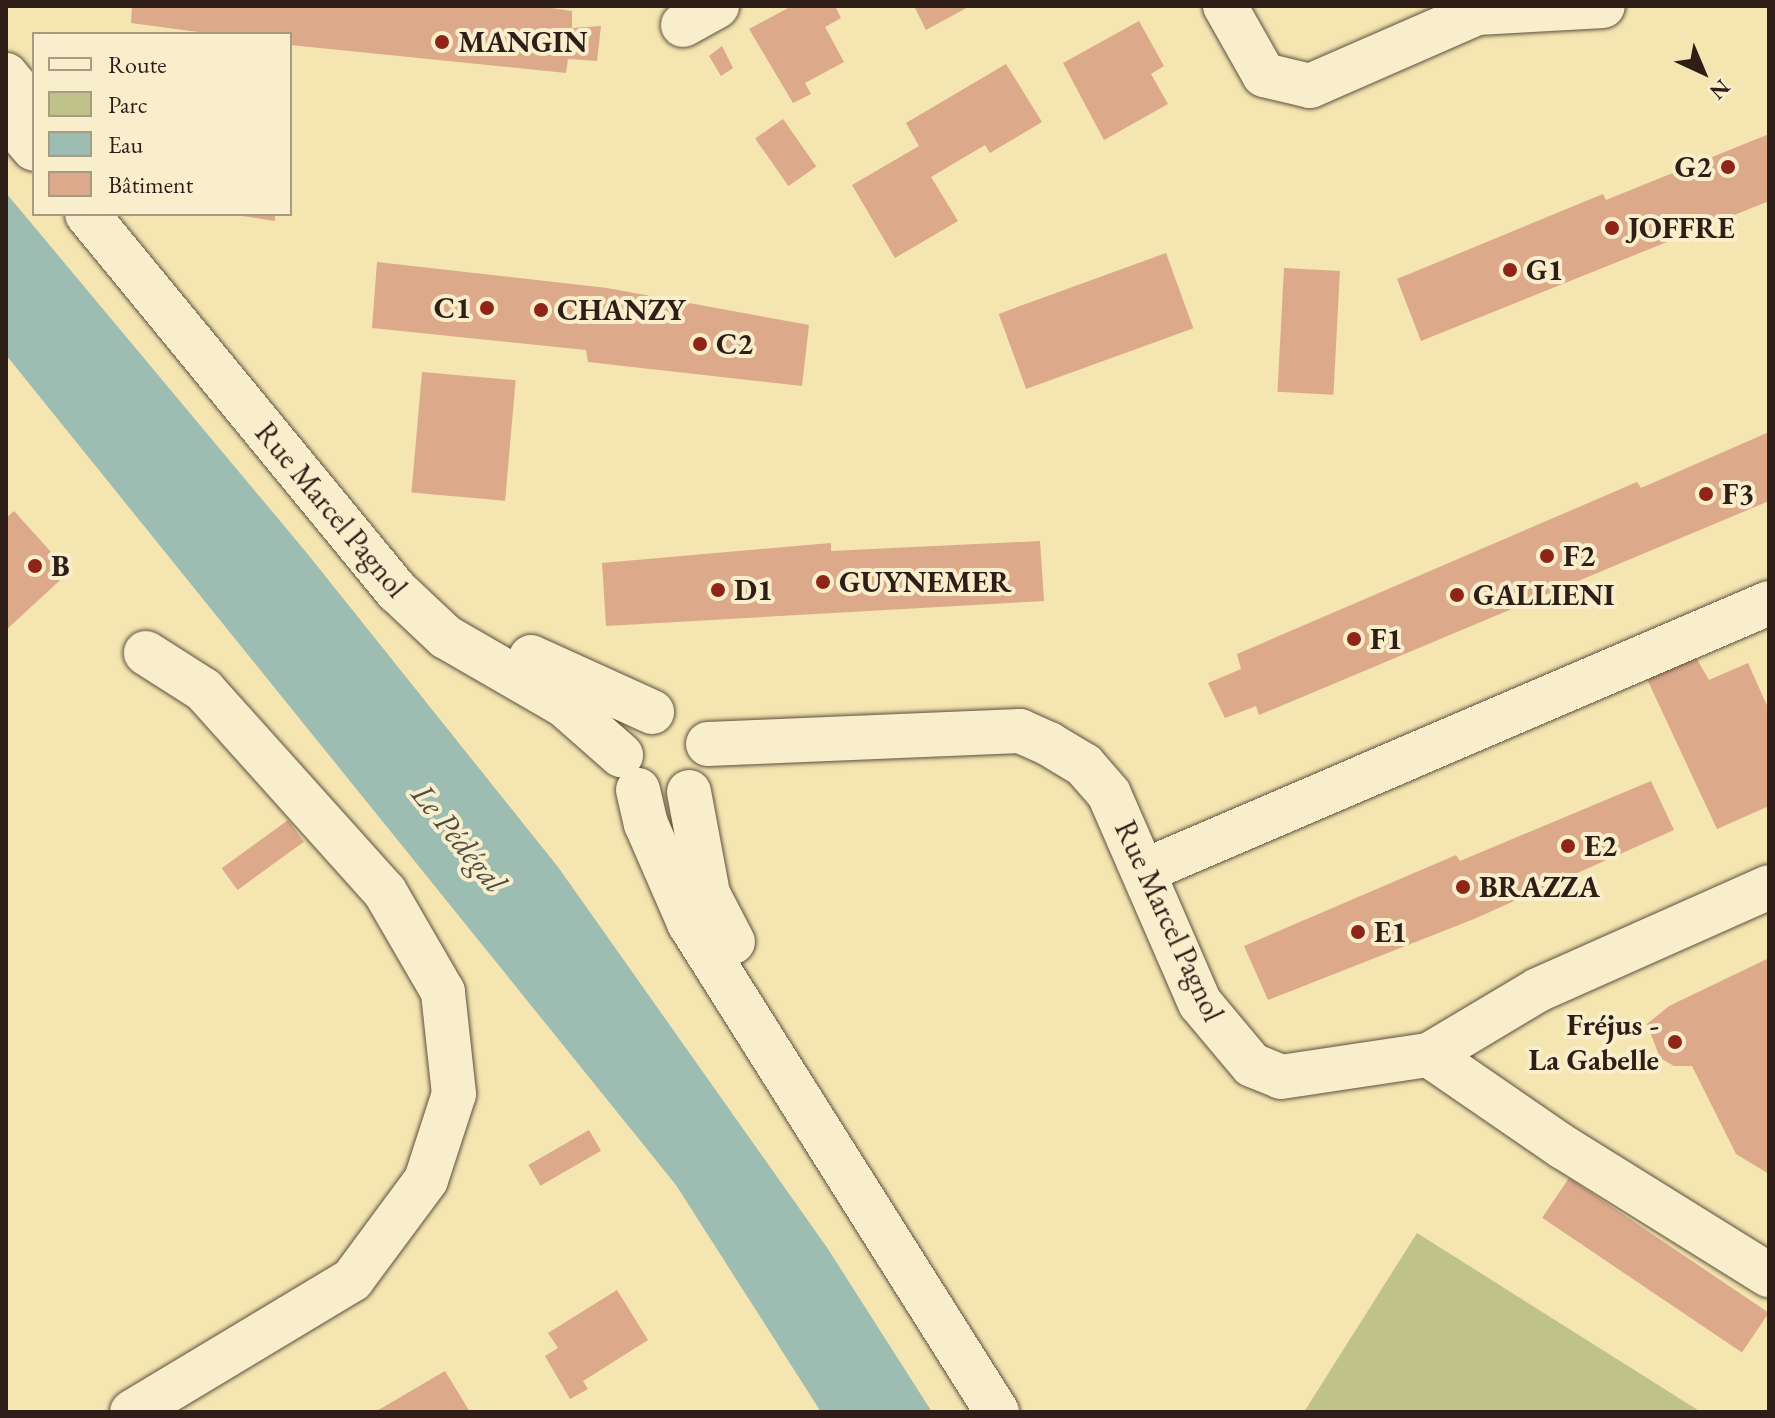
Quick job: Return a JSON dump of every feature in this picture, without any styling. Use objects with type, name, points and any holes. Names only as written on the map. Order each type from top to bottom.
[{"type":"street","points":[[1225,6],[1264,75],[1310,86],[1477,13],[1603,6]]},
{"type":"street","points":[[6,75],[32,107]]},
{"type":"street","points":[[6,116],[32,147]]},
{"type":"street","name":"Rue Marcel Pagnol","points":[[89,216],[398,592],[446,637],[564,705],[630,772]]},
{"type":"street","name":"Rue Marcel Pagnol","points":[[122,216],[419,575],[519,651],[652,712]]},
{"type":"street","points":[[1144,871],[1766,611]]},
{"type":"street","points":[[132,1412],[352,1280],[426,1180],[454,1094],[443,992],[385,892],[204,690],[146,653]]},
{"type":"street","points":[[630,772],[663,799],[689,792],[707,771],[708,744],[693,720],[666,710],[652,712],[629,730],[630,772],[646,824],[689,923],[997,1412]]},
{"type":"street","name":"Rue Marcel Pagnol","points":[[708,744],[1020,731],[1084,765],[1109,794],[1200,1003],[1252,1065],[1281,1077],[1429,1055]]},
{"type":"street","points":[[689,792],[708,894],[732,941],[1027,1412]]},
{"type":"street","points":[[1769,887],[1538,990],[1429,1055],[1563,1147],[1769,1275]]},
{"type":"green space","points":[[1417,1233],[1701,1412],[1304,1412]]},
{"type":"water","name":"Le Pédégal","points":[[6,193],[306,552],[558,867],[828,1249],[932,1412],[821,1412],[676,1185],[6,355]]},
{"type":"building","name":"MANGIN","points":[[132,6],[537,6],[572,11],[572,28],[601,26],[597,61],[568,59],[566,73],[292,45],[292,32],[198,32],[131,23]]},
{"type":"building","points":[[792,6],[835,6],[841,18],[825,27],[844,62],[805,83],[811,94],[793,103],[749,29]]},
{"type":"building","points":[[914,6],[970,6],[926,30]]},
{"type":"building","points":[[1139,21],[1164,66],[1151,74],[1168,104],[1104,140],[1063,63]]},
{"type":"building","points":[[722,46],[733,68],[721,76],[709,56]]},
{"type":"building","points":[[1006,64],[1042,122],[990,153],[985,145],[931,177],[958,221],[895,258],[852,185],[919,146],[906,123]]},
{"type":"building","points":[[783,119],[816,167],[788,186],[755,139]]},
{"type":"building","name":"JOFFRE","points":[[1769,134],[1769,201],[1421,341],[1397,279],[1603,194],[1606,200]]},
{"type":"building","points":[[242,216],[275,216],[275,221]]},
{"type":"building","points":[[1166,253],[1193,328],[1026,389],[999,314]]},
{"type":"building","name":"CHANZY","points":[[377,262],[607,288],[809,325],[802,386],[588,362],[586,350],[372,328]]},
{"type":"building","points":[[1284,268],[1340,271],[1333,395],[1278,392]]},
{"type":"building","points":[[422,372],[516,380],[505,501],[411,493]]},
{"type":"building","name":"GALLIENI","points":[[1769,432],[1769,501],[1259,715],[1256,706],[1225,718],[1208,683],[1241,669],[1237,654],[1637,482],[1641,488]]},
{"type":"building","name":"B","points":[[14,511],[69,572],[6,630],[6,518]]},
{"type":"building","name":"GUYNEMER","points":[[1040,541],[1044,601],[606,626],[602,563],[831,543],[831,551]]},
{"type":"building","points":[[1695,656],[1709,680],[1748,663],[1769,710],[1769,806],[1717,829],[1646,677]]},
{"type":"building","name":"BRAZZA","points":[[1651,781],[1674,830],[1474,919],[1268,1000],[1244,946],[1456,855],[1460,861]]},
{"type":"building","points":[[288,820],[304,842],[238,890],[222,868]]},
{"type":"building","points":[[1769,958],[1769,1174],[1736,1154],[1692,1066],[1674,1066],[1660,1058],[1647,1024],[1669,1006]]},
{"type":"building","points":[[589,1130],[601,1151],[540,1186],[528,1165]]},
{"type":"building","points":[[1569,1178],[1769,1313],[1742,1353],[1542,1218]]},
{"type":"building","points":[[617,1290],[648,1340],[583,1381],[588,1389],[570,1399],[545,1356],[558,1348],[548,1333]]},
{"type":"building","points":[[445,1371],[470,1412],[375,1412]]},
{"type":"place","name":"MANGIN","points":[[442,42]]},
{"type":"place","name":"G2","points":[[1728,167]]},
{"type":"place","name":"JOFFRE","points":[[1612,228]]},
{"type":"place","name":"G1","points":[[1510,270]]},
{"type":"place","name":"C1","points":[[487,308]]},
{"type":"place","name":"CHANZY","points":[[541,310]]},
{"type":"place","name":"C2","points":[[700,344]]},
{"type":"place","name":"F3","points":[[1706,494]]},
{"type":"place","name":"F2","points":[[1547,556]]},
{"type":"place","name":"B","points":[[35,566]]},
{"type":"place","name":"GUYNEMER","points":[[823,582]]},
{"type":"place","name":"D1","points":[[718,590]]},
{"type":"place","name":"GALLIENI","points":[[1457,595]]},
{"type":"place","name":"F1","points":[[1354,639]]},
{"type":"place","name":"E2","points":[[1568,846]]},
{"type":"place","name":"BRAZZA","points":[[1463,887]]},
{"type":"place","name":"E1","points":[[1358,932]]},
{"type":"place","name":"Fréjus - La Gabelle","points":[[1675,1042]]}]
